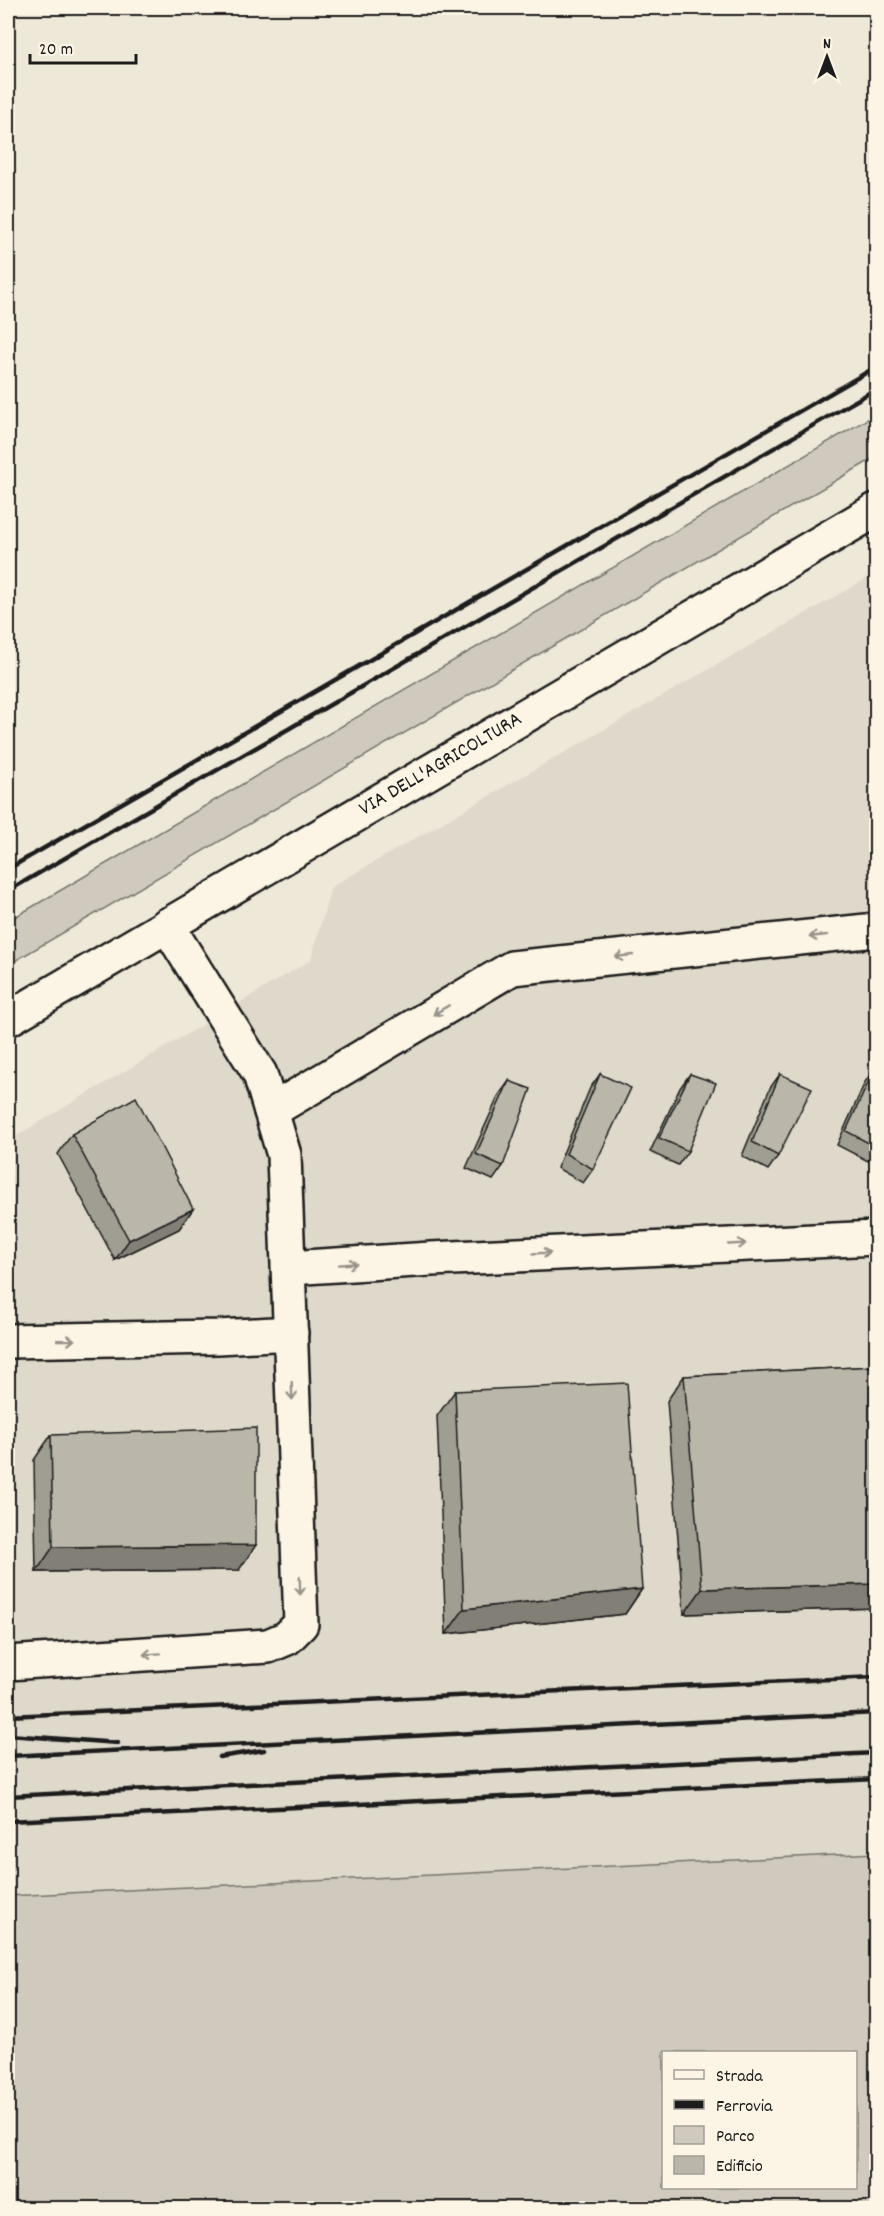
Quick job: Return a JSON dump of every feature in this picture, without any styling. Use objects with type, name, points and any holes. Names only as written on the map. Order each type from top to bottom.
[{"type":"street","name":"VIA DELL'AGRICOLTURA","points":[[8,1019],[876,510]]},
{"type":"street","points":[[8,1663],[268,1646],[287,1638],[302,1624],[284,1155],[260,1074],[167,925]]},
{"type":"street","points":[[271,1110],[512,968],[876,930]]},
{"type":"street","points":[[289,1268],[876,1238]]},
{"type":"street","points":[[8,1341],[218,1337],[291,1333]]},
{"type":"shaded area","points":[[876,573],[876,1859],[8,1898],[8,1141],[311,960],[331,887]]},
{"type":"green space","points":[[876,414],[876,457],[8,965],[8,921]]},
{"type":"green space","points":[[876,1853],[876,2208],[8,2208],[8,1896]]},
{"type":"building","points":[[876,1068],[876,1147],[846,1131]]},
{"type":"building","points":[[600,1074],[631,1088],[593,1169],[566,1154]]},
{"type":"building","points":[[690,1074],[716,1083],[688,1151],[659,1138]]},
{"type":"building","points":[[780,1074],[812,1088],[778,1156],[752,1142]]},
{"type":"building","points":[[509,1081],[531,1089],[503,1166],[476,1154]]},
{"type":"building","points":[[136,1097],[193,1209],[129,1240],[72,1134]]},
{"type":"building","points":[[876,1366],[876,1584],[702,1589],[684,1376]]},
{"type":"building","points":[[627,1383],[642,1589],[464,1609],[455,1391]]},
{"type":"building","points":[[256,1428],[256,1545],[53,1547],[51,1435]]},
{"type":"railway","points":[[8,869],[876,367]]},
{"type":"railway","points":[[8,891],[876,389]]},
{"type":"railway","points":[[8,1716],[876,1677]]},
{"type":"railway","points":[[8,1756],[876,1713]]},
{"type":"railway","points":[[8,1735],[118,1743]]},
{"type":"railway","points":[[219,1757],[264,1750]]},
{"type":"railway","points":[[8,1796],[876,1753]]},
{"type":"railway","points":[[8,1821],[876,1779]]}]
